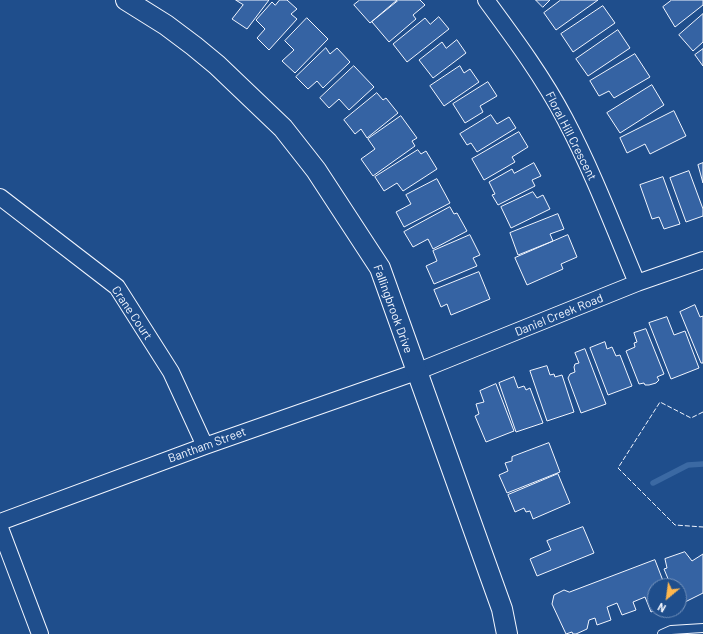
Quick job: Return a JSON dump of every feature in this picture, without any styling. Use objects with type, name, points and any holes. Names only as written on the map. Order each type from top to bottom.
[{"type":"street","name":"Fallingbrook Drive","points":[[126,0],[166,25],[194,46],[217,65],[283,128],[307,158],[380,268],[502,610],[507,634]]},
{"type":"street","name":"Floral Hill Crescent","points":[[486,0],[543,81],[565,119],[597,186],[637,283]]},
{"type":"street","name":"Crane Court","points":[[0,197],[117,287],[171,372],[205,446]]},
{"type":"street","name":"Daniel Creek Road","points":[[416,372],[637,283],[703,260]]},
{"type":"street","name":"Bantham Street","points":[[0,522],[205,446],[416,372]]},
{"type":"street","points":[[0,528],[40,634]]},
{"type":"lane","points":[[662,634],[671,630],[703,628]]},
{"type":"building","points":[[236,0],[269,0],[247,29],[232,19],[243,5]]},
{"type":"building","points":[[280,0],[287,0],[297,9],[291,14],[297,19],[269,50],[257,38],[265,29],[256,20],[272,2],[275,5]]},
{"type":"building","points":[[360,0],[397,0],[370,23],[354,5]]},
{"type":"building","points":[[399,0],[420,0],[425,5],[413,15],[416,19],[389,42],[372,22]]},
{"type":"building","points":[[536,0],[550,0],[543,7]]},
{"type":"building","points":[[561,0],[598,0],[556,30],[544,13]]},
{"type":"building","points":[[672,0],[703,0],[703,5],[675,27],[663,7]]},
{"type":"building","points":[[603,6],[615,23],[573,52],[561,34]]},
{"type":"building","points":[[703,14],[703,42],[693,51],[679,35]]},
{"type":"building","points":[[439,17],[449,29],[407,62],[393,44],[425,18],[430,24]]},
{"type":"building","points":[[307,18],[328,39],[295,73],[282,61],[294,50],[285,41]]},
{"type":"building","points":[[618,30],[630,48],[588,76],[576,59]]},
{"type":"building","points":[[457,40],[466,53],[433,78],[419,60],[442,42],[446,48]]},
{"type":"building","points":[[326,48],[330,54],[337,48],[350,62],[323,88],[317,81],[308,89],[296,77]]},
{"type":"building","points":[[703,49],[703,66],[695,55]]},
{"type":"building","points":[[635,54],[650,77],[614,98],[609,91],[599,96],[590,81]]},
{"type":"building","points":[[354,66],[374,87],[349,110],[339,99],[329,108],[320,98]]},
{"type":"building","points":[[460,66],[464,73],[470,69],[479,82],[444,106],[430,86]]},
{"type":"building","points":[[488,82],[497,96],[480,106],[483,112],[465,123],[453,104]]},
{"type":"building","points":[[652,85],[664,105],[620,133],[607,113]]},
{"type":"building","points":[[377,93],[383,100],[386,98],[398,113],[367,138],[361,129],[355,134],[344,120]]},
{"type":"building","points":[[674,111],[686,136],[650,154],[645,144],[627,153],[620,138]]},
{"type":"building","points":[[491,115],[497,124],[509,117],[516,128],[477,152],[471,143],[467,145],[460,134]]},
{"type":"building","points":[[401,116],[417,138],[412,141],[415,146],[373,176],[361,159],[375,149],[368,139]]},
{"type":"building","points":[[519,132],[528,147],[512,157],[515,162],[484,180],[472,159]]},
{"type":"building","points":[[418,150],[421,154],[426,151],[437,169],[403,191],[397,183],[384,191],[375,177]]},
{"type":"building","points":[[534,163],[541,176],[532,180],[535,186],[498,205],[492,195],[495,194],[489,182],[512,169],[514,173]]},
{"type":"building","points":[[703,163],[703,183],[698,165]]},
{"type":"building","points":[[689,171],[703,209],[703,216],[686,222],[670,178]]},
{"type":"building","points":[[663,177],[680,224],[664,229],[659,217],[652,219],[640,185]]},
{"type":"building","points":[[437,179],[450,203],[404,227],[396,212],[411,204],[406,195]]},
{"type":"building","points":[[533,192],[537,198],[543,195],[550,209],[511,228],[501,207]]},
{"type":"building","points":[[450,207],[454,214],[457,213],[467,231],[433,249],[428,239],[413,247],[404,232]]},
{"type":"building","points":[[558,214],[564,229],[550,234],[553,241],[518,255],[510,233]]},
{"type":"building","points":[[470,235],[480,255],[473,258],[477,266],[434,284],[426,266],[437,261],[433,251]]},
{"type":"building","points":[[568,235],[577,257],[561,264],[563,269],[527,285],[515,258]]},
{"type":"building","points":[[479,272],[490,299],[451,315],[447,304],[441,307],[434,290]]},
{"type":"building","points":[[695,305],[700,317],[703,316],[703,363],[701,363],[680,312]]},
{"type":"building","points":[[667,317],[674,335],[685,331],[699,368],[671,379],[649,323]]},
{"type":"building","points":[[646,329],[664,374],[657,377],[659,380],[656,383],[649,385],[645,385],[644,383],[639,384],[626,351],[635,347],[634,343],[637,342],[634,333]]},
{"type":"building","points":[[605,342],[607,349],[612,347],[616,356],[620,355],[632,386],[608,395],[590,348]]},
{"type":"building","points":[[585,349],[606,404],[581,413],[568,378],[570,374],[575,372],[575,364],[579,363],[575,353]]},
{"type":"building","points":[[547,366],[550,375],[554,374],[555,377],[562,375],[574,412],[547,421],[530,371]]},
{"type":"building","points":[[514,377],[518,388],[524,386],[526,390],[530,388],[543,423],[516,432],[499,383]]},
{"type":"building","points":[[496,384],[514,431],[486,442],[475,416],[479,414],[476,404],[484,402],[480,391]]},
{"type":"building","points":[[549,443],[560,472],[507,493],[499,475],[508,471],[505,463],[512,461],[512,457]]},
{"type":"building","points":[[558,474],[570,503],[533,519],[530,511],[526,512],[524,508],[515,512],[508,495]]},
{"type":"building","points":[[583,527],[594,553],[537,576],[530,559],[551,550],[547,541]]},
{"type":"building","points":[[685,552],[692,561],[703,554],[703,593],[687,601],[687,578],[668,578],[664,569],[667,568],[665,559]]},
{"type":"building","points":[[655,560],[662,578],[647,578],[647,602],[645,597],[633,602],[636,610],[622,615],[617,603],[607,607],[611,620],[597,625],[595,618],[589,620],[587,629],[576,634],[573,634],[572,632],[566,634],[552,604],[554,595],[564,590],[569,592]]},
{"type":"waterway","points":[[653,483],[688,465],[703,464]]},
{"type":"fence","points":[[703,412],[691,418],[660,402],[618,468],[675,525],[703,527]]}]
